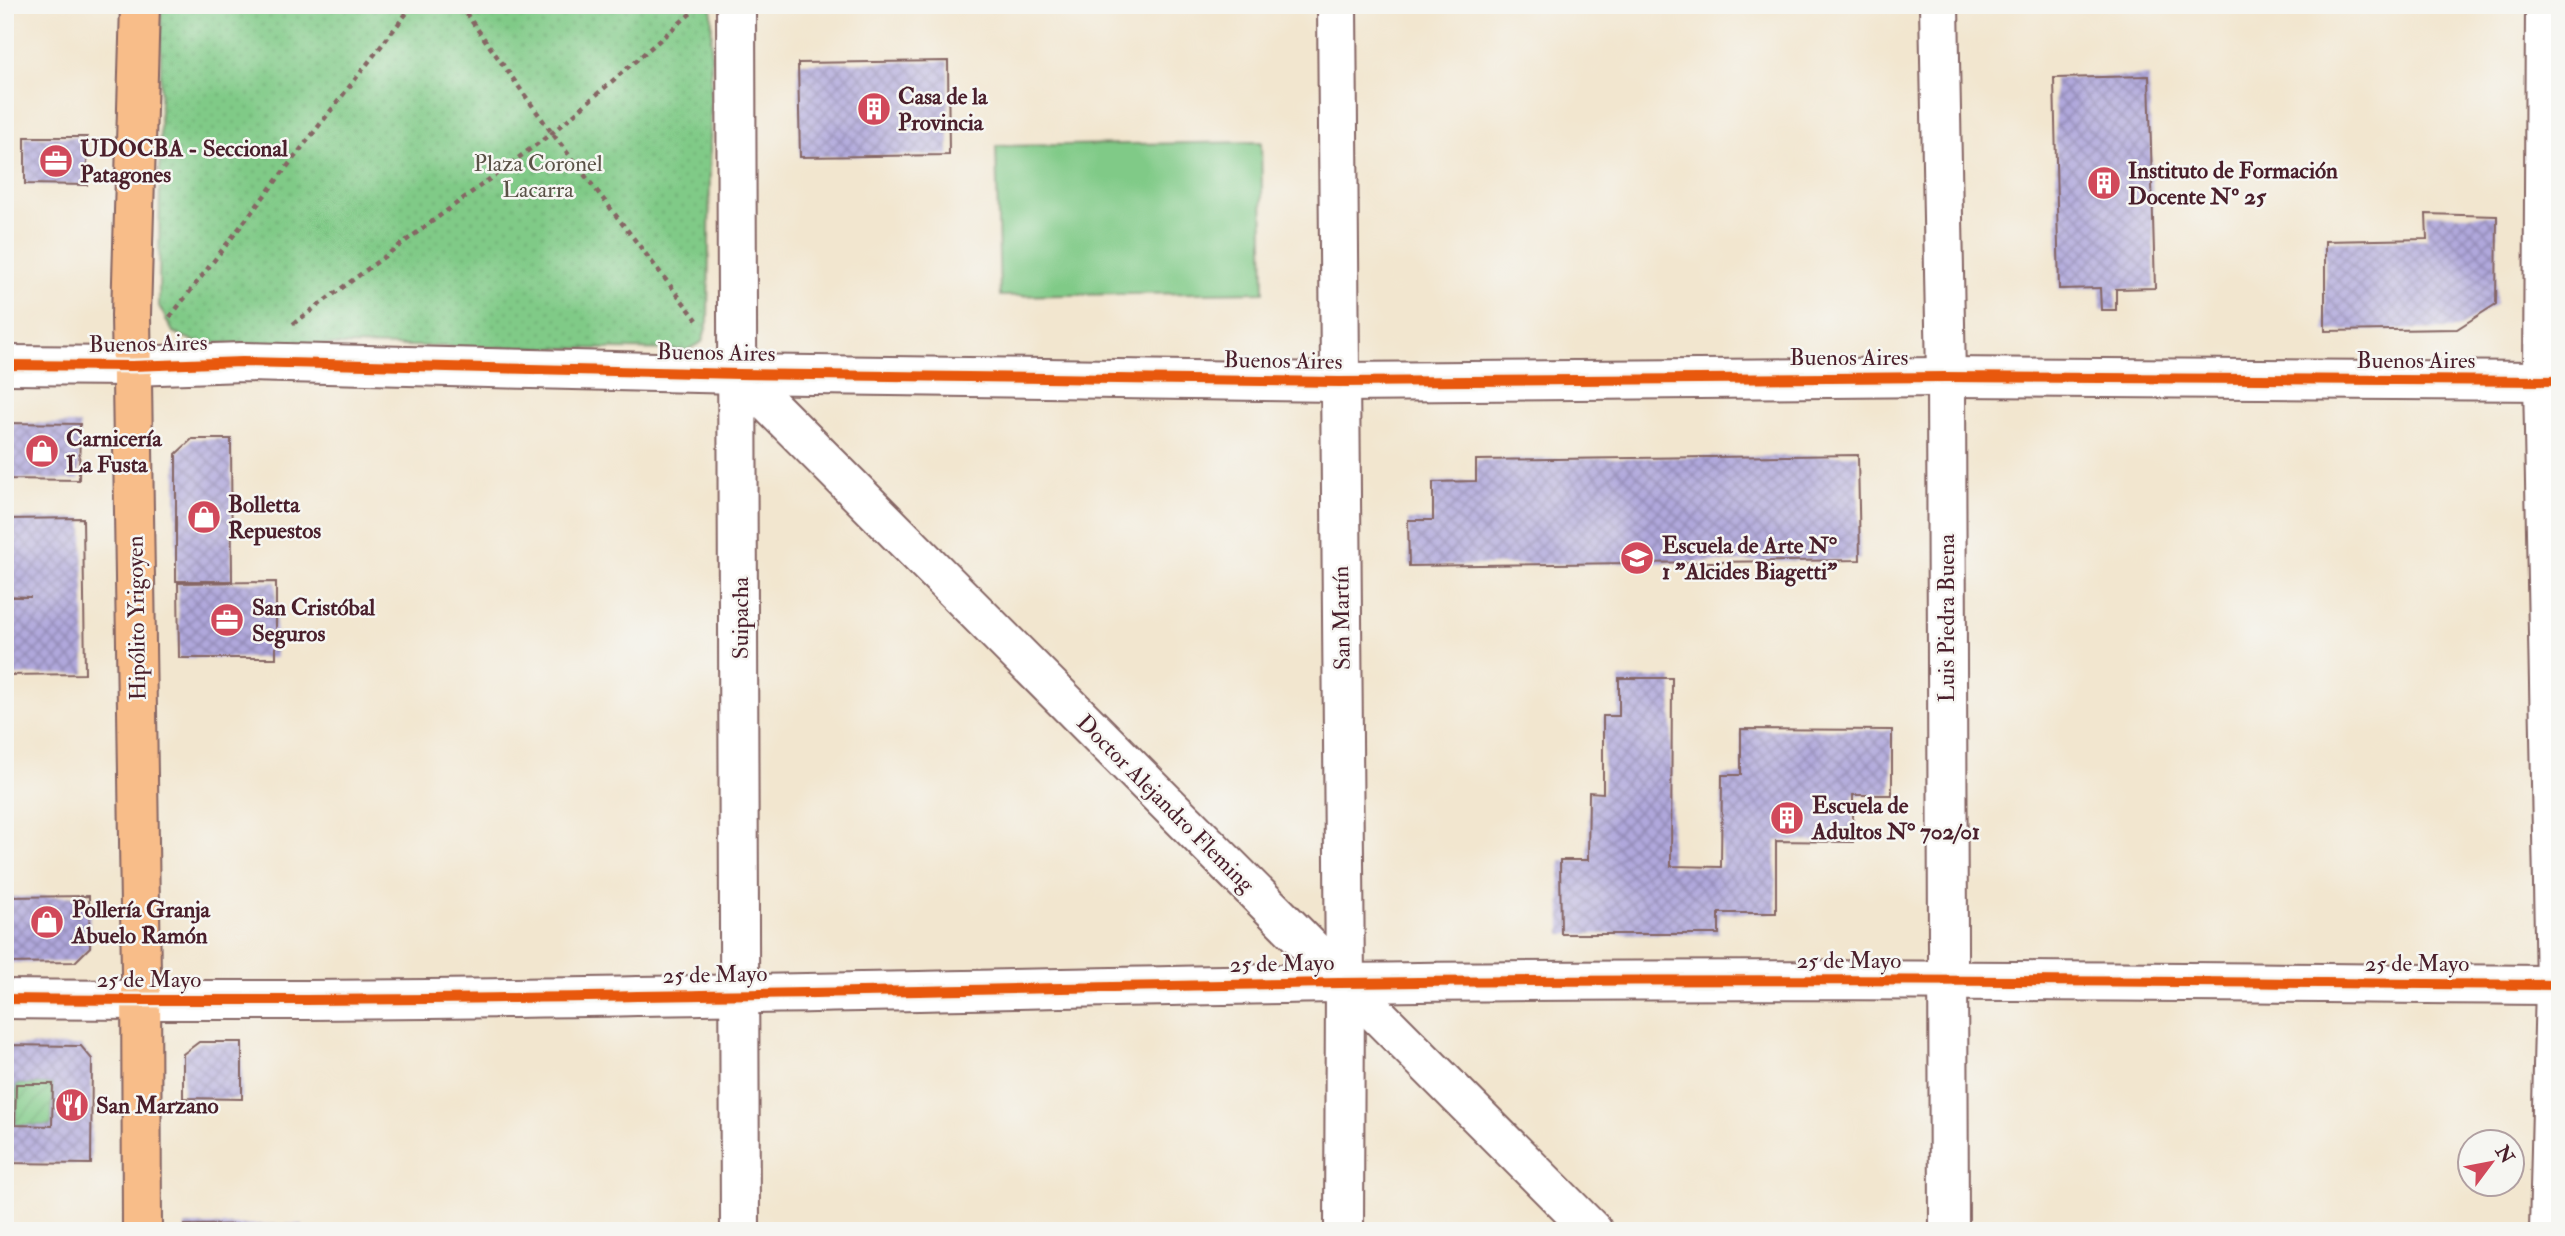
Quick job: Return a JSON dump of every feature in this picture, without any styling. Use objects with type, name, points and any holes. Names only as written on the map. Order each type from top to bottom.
[{"type":"main road","name":"Hipólito Yrigoyen","points":[[140,5],[132,366],[142,1001],[142,1231]]},
{"type":"street","name":"Suipacha","points":[[736,5],[740,1231]]},
{"type":"street","name":"San Martín","points":[[1337,5],[1345,983],[1343,1231]]},
{"type":"street","name":"Luis Piedra Buena","points":[[1939,5],[1946,377],[1946,980],[1949,1231]]},
{"type":"street","points":[[2545,5],[2552,381],[2557,985],[2549,1231]]},
{"type":"street","name":"Buenos Aires","points":[[5,365],[132,366],[242,362],[739,374],[1339,382],[1946,377],[2552,381]]},
{"type":"street","name":"Doctor Alejandro Fleming","points":[[739,374],[1593,1231]]},
{"type":"street","name":"25 de Mayo","points":[[5,999],[142,1001],[741,995],[1345,983],[1946,980],[2557,985]]},
{"type":"path","points":[[132,366],[413,5]]},
{"type":"path","points":[[460,5],[552,133],[739,374]]},
{"type":"path","points":[[242,362],[552,133],[699,5]]},
{"type":"green space","name":"Plaza Coronel Lacarra","points":[[161,5],[712,5],[708,321],[702,342],[687,350],[198,343],[173,332],[159,306]]},
{"type":"green space","points":[[1261,142],[1264,292],[1000,296],[996,146]]},
{"type":"green space","points":[[16,1084],[53,1084],[52,1126],[15,1125]]},
{"type":"building","name":"Casa de la Provincia","points":[[948,61],[949,155],[800,157],[798,63]]},
{"type":"building","name":"Instituto de Formación Docente Nº 25","points":[[2149,76],[2155,288],[2116,289],[2116,310],[2101,310],[2100,288],[2059,289],[2054,78]]},
{"type":"building","name":"UDOCBA - Seccional Patagones","points":[[25,137],[87,137],[87,185],[25,184]]},
{"type":"building","points":[[2426,214],[2497,216],[2496,304],[2457,329],[2325,331],[2325,241],[2427,239]]},
{"type":"building","name":"Carnicería La Fusta","points":[[5,423],[80,424],[79,480],[5,479]]},
{"type":"building","name":"Bolletta Repuestos","points":[[192,439],[231,439],[232,581],[176,581],[176,454]]},
{"type":"building","name":"Escuela de Arte N° 1 \"Alcides Biagetti\"","points":[[1858,455],[1860,560],[1409,566],[1408,520],[1433,520],[1433,482],[1476,481],[1476,460]]},
{"type":"building","points":[[83,518],[85,674],[5,675],[5,597],[31,597],[5,596],[5,519]]},
{"type":"building","name":"San Cristóbal Seguros","points":[[276,582],[276,658],[179,658],[178,583]]},
{"type":"building","name":"Escuela de Adultos N° 702/01","points":[[1619,678],[1672,678],[1671,866],[1721,867],[1722,775],[1741,775],[1741,729],[1892,730],[1892,795],[1853,795],[1853,842],[1776,841],[1776,913],[1719,913],[1719,934],[1561,934],[1560,860],[1588,860],[1589,792],[1603,793],[1603,716],[1619,716]]},
{"type":"building","name":"Pollería Granja Abuelo Ramón","points":[[89,896],[90,947],[75,962],[5,963],[5,897]]},
{"type":"building","points":[[199,1042],[242,1042],[242,1099],[183,1098],[183,1054]]},
{"type":"building","name":"San Marzano","points":[[5,1045],[81,1046],[92,1059],[91,1164],[5,1163]],"holes":[[[16,1084],[53,1084],[52,1126],[15,1125]]]},
{"type":"building","points":[[303,1224],[303,1231],[185,1231],[185,1225]]},
{"type":"cycle path","points":[[5,365],[132,366],[242,362],[739,374],[1339,382],[1946,377],[2560,381]]},
{"type":"cycle path","points":[[5,999],[339,1000],[1645,980],[2560,985]]},
{"type":"place","name":"Casa de la Provincia","points":[[874,109]]},
{"type":"place","name":"UDOCBA - Seccional Patagones","points":[[56,161]]},
{"type":"place","name":"Instituto de Formación Docente Nº 25","points":[[2104,183]]},
{"type":"place","name":"Carnicería La Fusta","points":[[42,451]]},
{"type":"place","name":"Bolletta Repuestos","points":[[204,517]]},
{"type":"place","name":"Escuela de Arte N° 1 \"Alcides Biagetti\"","points":[[1637,558]]},
{"type":"place","name":"San Cristóbal Seguros","points":[[227,620]]},
{"type":"place","name":"Escuela de Adultos N° 702/01","points":[[1787,818]]},
{"type":"place","name":"Pollería Granja Abuelo Ramón","points":[[47,922]]},
{"type":"place","name":"San Marzano","points":[[72,1105]]}]
